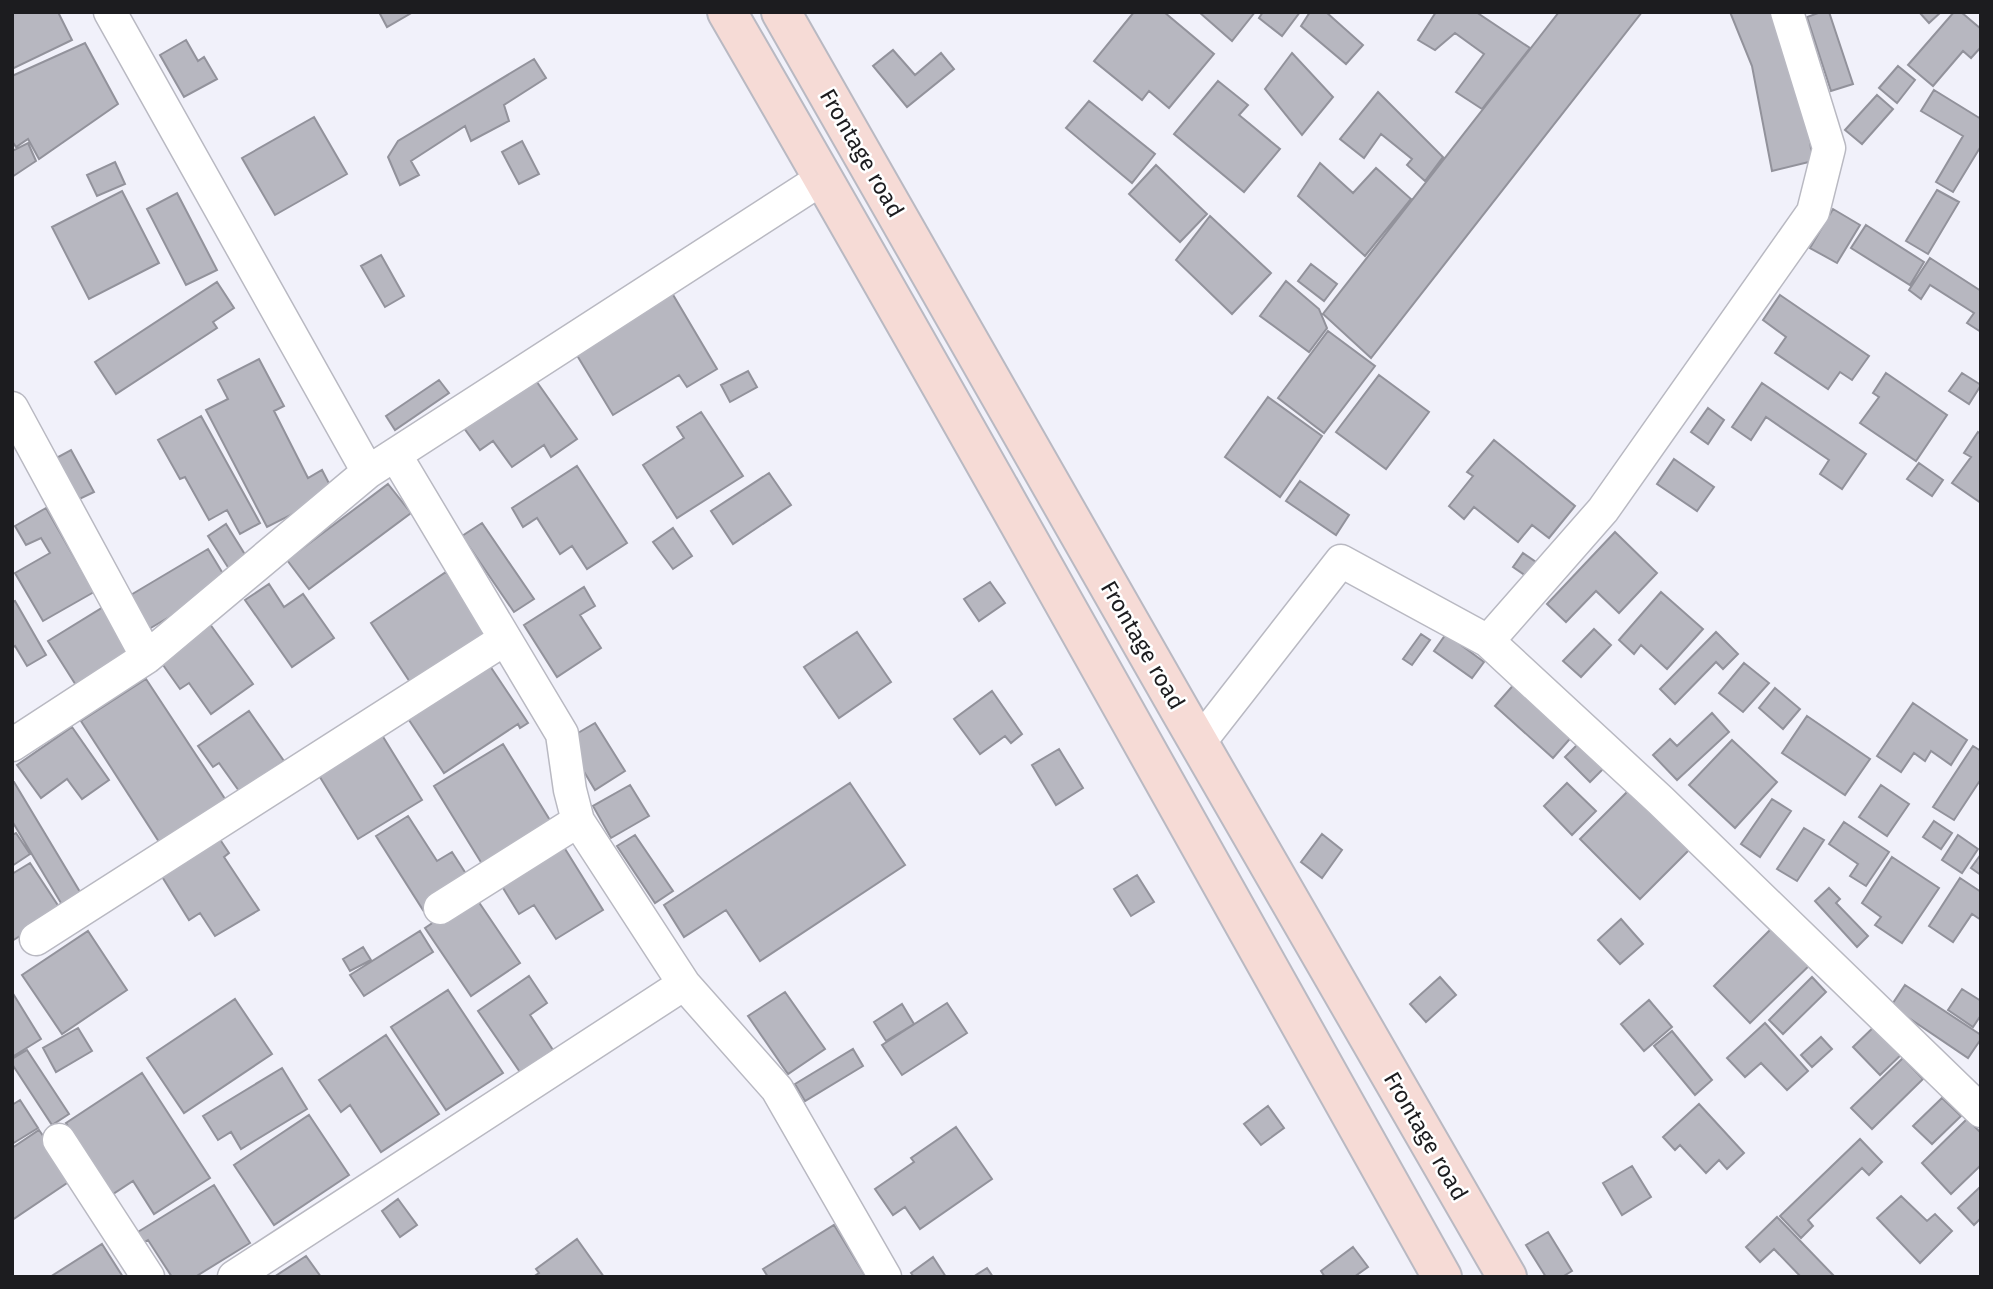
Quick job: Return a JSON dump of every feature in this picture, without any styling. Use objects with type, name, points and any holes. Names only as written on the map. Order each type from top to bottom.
[{"type":"main road","points":[[727,12],[1443,1277]]},
{"type":"main road","name":"Frontage road","points":[[781,12],[1507,1277]]},
{"type":"main road","points":[[1139,736],[1190,728]]},
{"type":"street","points":[[110,12],[368,472]]},
{"type":"street","points":[[1488,640],[1603,510],[1813,212],[1829,148],[1787,12]]},
{"type":"street","points":[[12,745],[146,657],[368,472],[823,178]]},
{"type":"street","points":[[12,408],[146,657]]},
{"type":"street","points":[[396,456],[562,734],[570,790],[578,821],[684,984],[777,1089],[885,1277]]},
{"type":"street","points":[[1190,728],[1341,561],[1488,640],[1660,800],[1981,1111]]},
{"type":"street","points":[[36,939],[505,639]]},
{"type":"street","points":[[440,908],[578,821]]},
{"type":"street","points":[[234,1277],[684,984]]},
{"type":"street","points":[[59,1140],[148,1277]]},
{"type":"building","points":[[12,12],[58,12],[72,40],[12,69]]},
{"type":"building","points":[[379,12],[413,12],[387,27]]},
{"type":"building","points":[[1134,12],[1164,12],[1214,54],[1169,108],[1149,91],[1142,100],[1094,61]]},
{"type":"building","points":[[1199,12],[1255,12],[1232,41]]},
{"type":"building","points":[[1263,12],[1300,12],[1282,36],[1259,18]]},
{"type":"building","points":[[1310,12],[1326,12],[1363,45],[1346,64],[1301,26]]},
{"type":"building","points":[[1436,12],[1476,12],[1530,48],[1482,109],[1456,92],[1484,54],[1455,33],[1435,50],[1418,40]]},
{"type":"building","points":[[1559,12],[1642,12],[1371,358],[1323,314]]},
{"type":"building","points":[[1730,12],[1782,12],[1799,72],[1813,161],[1772,171],[1752,66]]},
{"type":"building","points":[[1829,12],[1853,84],[1831,91],[1807,17]]},
{"type":"building","points":[[1919,12],[1941,12],[1929,23]]},
{"type":"building","points":[[1954,12],[1961,12],[1981,29],[1981,47],[1971,58],[1963,51],[1933,86],[1908,65]]},
{"type":"building","points":[[186,40],[198,61],[204,57],[217,79],[184,97],[160,55]]},
{"type":"building","points":[[85,43],[118,104],[39,159],[28,139],[16,147],[12,141],[12,76]]},
{"type":"building","points":[[893,50],[915,75],[941,53],[954,69],[907,107],[873,66]]},
{"type":"building","points":[[1292,53],[1333,97],[1302,135],[1265,89]]},
{"type":"building","points":[[534,59],[546,78],[504,105],[509,121],[471,141],[465,126],[411,161],[419,175],[400,185],[388,157],[398,141]]},
{"type":"building","points":[[1898,66],[1915,80],[1897,103],[1879,88]]},
{"type":"building","points":[[1218,81],[1248,105],[1239,115],[1280,149],[1244,192],[1174,134]]},
{"type":"building","points":[[1934,90],[1981,119],[1981,146],[1953,192],[1936,182],[1963,136],[1921,111]]},
{"type":"building","points":[[1378,92],[1443,157],[1425,181],[1407,165],[1412,159],[1381,134],[1364,158],[1340,139]]},
{"type":"building","points":[[1877,95],[1893,109],[1862,144],[1845,130]]},
{"type":"building","points":[[1089,101],[1155,154],[1132,183],[1066,128]]},
{"type":"building","points":[[314,117],[347,174],[275,215],[242,158]]},
{"type":"building","points":[[522,141],[539,174],[519,184],[502,152]]},
{"type":"building","points":[[28,143],[36,161],[12,177],[12,151]]},
{"type":"building","points":[[115,162],[125,184],[97,196],[87,175]]},
{"type":"building","points":[[1320,163],[1353,193],[1376,168],[1411,199],[1365,256],[1298,196]]},
{"type":"building","points":[[1156,165],[1207,214],[1180,242],[1129,194]]},
{"type":"building","points":[[1937,190],[1959,202],[1928,254],[1906,241]]},
{"type":"building","points":[[122,191],[159,263],[89,299],[52,227]]},
{"type":"building","points":[[177,193],[217,270],[186,285],[147,209]]},
{"type":"building","points":[[1833,209],[1860,225],[1837,263],[1810,248]]},
{"type":"building","points":[[1210,216],[1271,273],[1232,314],[1176,260]]},
{"type":"building","points":[[1866,225],[1924,262],[1910,285],[1851,248]]},
{"type":"building","points":[[381,255],[404,296],[385,307],[361,266]]},
{"type":"building","points":[[1930,258],[1981,291],[1981,332],[1967,323],[1974,313],[1930,285],[1921,299],[1909,290]]},
{"type":"building","points":[[1311,264],[1337,284],[1324,301],[1298,281]]},
{"type":"building","points":[[1286,281],[1319,309],[1327,328],[1309,352],[1260,316]]},
{"type":"building","points":[[217,282],[234,308],[213,322],[217,328],[116,394],[95,362]]},
{"type":"building","points":[[672,293],[717,369],[687,387],[679,375],[613,415],[575,352]]},
{"type":"building","points":[[1780,295],[1869,356],[1852,380],[1840,372],[1828,389],[1775,353],[1786,337],[1763,320]]},
{"type":"building","points":[[1328,331],[1375,366],[1324,433],[1278,398]]},
{"type":"building","points":[[259,359],[284,406],[274,411],[308,478],[322,470],[334,493],[267,527],[206,410],[228,399],[218,380]]},
{"type":"building","points":[[748,371],[757,387],[730,402],[721,385]]},
{"type":"building","points":[[1886,373],[1947,415],[1916,461],[1860,423],[1879,397],[1873,393]]},
{"type":"building","points":[[1962,373],[1981,385],[1969,404],[1949,391]]},
{"type":"building","points":[[532,375],[577,439],[551,457],[544,445],[512,467],[493,441],[480,450],[461,424]]},
{"type":"building","points":[[1379,375],[1429,412],[1386,469],[1336,432]]},
{"type":"building","points":[[439,380],[449,393],[395,430],[386,416]]},
{"type":"building","points":[[1762,383],[1866,454],[1842,489],[1820,474],[1829,460],[1766,417],[1751,440],[1732,427]]},
{"type":"building","points":[[1268,397],[1322,436],[1280,497],[1225,457]]},
{"type":"building","points":[[1708,408],[1724,420],[1708,444],[1691,432]]},
{"type":"building","points":[[701,412],[743,476],[677,518],[643,465],[684,438],[677,427]]},
{"type":"building","points":[[201,416],[260,523],[240,534],[227,510],[209,520],[185,477],[180,479],[158,440]]},
{"type":"building","points":[[1978,432],[1981,434],[1981,503],[1952,483],[1971,457],[1964,453]]},
{"type":"building","points":[[1494,440],[1575,506],[1549,538],[1532,525],[1518,542],[1474,507],[1464,519],[1449,506],[1473,476],[1467,472]]},
{"type":"building","points":[[71,450],[94,492],[71,503],[49,462]]},
{"type":"building","points":[[1674,459],[1714,487],[1697,511],[1657,484]]},
{"type":"building","points":[[1919,463],[1943,480],[1932,496],[1907,479]]},
{"type":"building","points":[[577,466],[627,543],[587,569],[572,546],[560,554],[537,518],[523,527],[512,508]]},
{"type":"building","points":[[769,473],[791,505],[733,544],[711,511]]},
{"type":"building","points":[[1300,481],[1349,515],[1336,535],[1286,501]]},
{"type":"building","points":[[388,484],[411,513],[309,589],[287,560]]},
{"type":"building","points":[[46,508],[94,592],[43,621],[15,573],[50,553],[41,538],[26,545],[15,526]]},
{"type":"building","points":[[482,523],[534,599],[514,612],[462,536]]},
{"type":"building","points":[[226,524],[249,561],[231,572],[208,536]]},
{"type":"building","points":[[673,528],[692,556],[673,569],[653,542]]},
{"type":"building","points":[[1615,532],[1657,573],[1619,613],[1596,591],[1566,622],[1547,604]]},
{"type":"building","points":[[208,549],[228,582],[144,632],[124,599]]},
{"type":"building","points":[[1523,553],[1536,562],[1526,576],[1513,567]]},
{"type":"building","points":[[446,572],[488,635],[412,685],[371,623]]},
{"type":"building","points":[[990,582],[1005,603],[979,621],[964,599]]},
{"type":"building","points":[[269,584],[284,607],[303,594],[334,638],[292,667],[245,600]]},
{"type":"building","points":[[584,587],[595,606],[580,615],[601,648],[557,677],[524,625]]},
{"type":"building","points":[[1661,592],[1703,629],[1667,669],[1641,645],[1634,654],[1619,640]]},
{"type":"building","points":[[15,601],[46,655],[27,666],[15,646],[12,648],[12,602]]},
{"type":"building","points":[[105,606],[135,656],[79,690],[48,641]]},
{"type":"building","points":[[207,620],[253,684],[211,714],[189,683],[180,689],[156,655]]},
{"type":"building","points":[[1594,629],[1611,645],[1581,677],[1563,661]]},
{"type":"building","points":[[857,632],[891,682],[839,718],[804,667]]},
{"type":"building","points":[[1716,632],[1738,654],[1723,669],[1716,662],[1675,704],[1660,689]]},
{"type":"building","points":[[1421,634],[1430,640],[1412,665],[1403,659]]},
{"type":"building","points":[[1446,634],[1484,662],[1472,678],[1434,651]]},
{"type":"building","points":[[488,663],[528,723],[520,728],[518,724],[444,773],[407,717]]},
{"type":"building","points":[[1744,663],[1769,683],[1743,712],[1719,693]]},
{"type":"building","points":[[146,679],[229,805],[163,848],[81,721]]},
{"type":"building","points":[[1517,681],[1575,733],[1553,758],[1495,706]]},
{"type":"building","points":[[1775,688],[1800,709],[1783,729],[1759,708]]},
{"type":"building","points":[[992,691],[1022,734],[1011,743],[1005,736],[980,754],[954,719]]},
{"type":"building","points":[[1913,703],[1967,740],[1951,765],[1931,751],[1925,761],[1914,753],[1901,772],[1877,756]]},
{"type":"building","points":[[249,711],[284,761],[239,791],[219,763],[213,767],[198,746]]},
{"type":"building","points":[[1712,713],[1729,732],[1677,780],[1653,755],[1670,739],[1677,746]]},
{"type":"building","points":[[1807,716],[1870,759],[1845,795],[1782,753]]},
{"type":"building","points":[[595,723],[625,771],[595,790],[580,765],[578,733]]},
{"type":"building","points":[[72,727],[109,780],[82,799],[67,779],[41,798],[17,765]]},
{"type":"building","points":[[377,727],[422,800],[358,839],[315,769]]},
{"type":"building","points":[[1732,740],[1777,782],[1735,828],[1689,785]]},
{"type":"building","points":[[1581,741],[1606,766],[1590,782],[1565,757]]},
{"type":"building","points":[[503,744],[556,830],[487,872],[434,786]]},
{"type":"building","points":[[1973,746],[1981,751],[1981,783],[1979,782],[1954,820],[1933,807]]},
{"type":"building","points":[[1059,749],[1083,788],[1056,805],[1032,765]]},
{"type":"building","points":[[12,782],[83,897],[64,908],[12,821]]},
{"type":"building","points":[[850,783],[905,865],[760,961],[726,910],[684,937],[664,905]]},
{"type":"building","points":[[1567,783],[1596,811],[1572,835],[1544,806]]},
{"type":"building","points":[[630,785],[649,816],[611,838],[593,806]]},
{"type":"building","points":[[1881,785],[1909,804],[1887,836],[1859,817]]},
{"type":"building","points":[[1632,787],[1692,847],[1640,899],[1580,839]]},
{"type":"building","points":[[1772,799],[1791,811],[1760,857],[1741,844]]},
{"type":"building","points":[[408,816],[437,861],[452,852],[470,880],[423,910],[376,836]]},
{"type":"building","points":[[1934,821],[1952,833],[1941,849],[1923,837]]},
{"type":"building","points":[[1844,822],[1889,852],[1866,886],[1850,876],[1858,864],[1829,844]]},
{"type":"building","points":[[1804,828],[1824,840],[1797,881],[1777,869]]},
{"type":"building","points":[[215,832],[229,853],[224,857],[259,910],[215,936],[200,913],[189,920],[161,875]]},
{"type":"building","points":[[16,833],[30,854],[12,866],[12,835]]},
{"type":"building","points":[[1322,834],[1342,850],[1322,878],[1301,862]]},
{"type":"building","points":[[635,835],[673,891],[655,903],[617,846]]},
{"type":"building","points":[[1958,835],[1978,849],[1962,873],[1942,860]]},
{"type":"building","points":[[562,844],[603,910],[556,939],[534,905],[519,914],[500,883]]},
{"type":"building","points":[[1981,854],[1981,875],[1971,868]]},
{"type":"building","points":[[1892,857],[1939,888],[1902,943],[1875,925],[1881,917],[1862,903]]},
{"type":"building","points":[[30,863],[61,910],[12,941],[12,874]]},
{"type":"building","points":[[1137,875],[1154,902],[1131,916],[1114,889]]},
{"type":"building","points":[[1960,878],[1981,892],[1981,920],[1972,914],[1953,942],[1929,926]]},
{"type":"building","points":[[1829,888],[1840,899],[1836,903],[1868,936],[1857,947],[1815,901]]},
{"type":"building","points":[[474,895],[520,963],[471,996],[425,928]]},
{"type":"building","points":[[1621,919],[1643,944],[1620,964],[1598,940]]},
{"type":"building","points":[[1777,923],[1814,961],[1750,1023],[1714,986]]},
{"type":"building","points":[[88,931],[127,990],[62,1034],[22,975]]},
{"type":"building","points":[[420,931],[433,952],[364,996],[350,975]]},
{"type":"building","points":[[363,947],[371,960],[350,971],[343,959]]},
{"type":"building","points":[[529,976],[547,1003],[530,1015],[553,1050],[520,1072],[478,1011]]},
{"type":"building","points":[[1440,977],[1456,995],[1426,1022],[1410,1004]]},
{"type":"building","points":[[1812,977],[1826,992],[1783,1034],[1769,1020]]},
{"type":"building","points":[[1905,985],[1981,1035],[1968,1058],[1891,1006]]},
{"type":"building","points":[[1962,989],[1981,1001],[1981,1015],[1973,1027],[1948,1010]]},
{"type":"building","points":[[448,990],[503,1073],[446,1110],[391,1027]]},
{"type":"building","points":[[12,992],[41,1039],[12,1057]]},
{"type":"building","points":[[785,992],[825,1049],[788,1074],[748,1016]]},
{"type":"building","points":[[235,999],[272,1054],[184,1113],[147,1058]]},
{"type":"building","points":[[1649,1000],[1672,1027],[1644,1051],[1621,1024]]},
{"type":"building","points":[[947,1003],[967,1033],[902,1075],[882,1045]]},
{"type":"building","points":[[902,1004],[914,1024],[886,1041],[874,1022]]},
{"type":"building","points":[[1765,1023],[1808,1071],[1787,1090],[1761,1063],[1745,1077],[1727,1058]]},
{"type":"building","points":[[1878,1023],[1905,1051],[1880,1075],[1853,1047]]},
{"type":"building","points":[[78,1028],[92,1051],[56,1072],[43,1048]]},
{"type":"building","points":[[1672,1031],[1712,1080],[1695,1095],[1654,1046]]},
{"type":"building","points":[[386,1035],[439,1114],[381,1152],[350,1105],[341,1112],[319,1080]]},
{"type":"building","points":[[1821,1037],[1832,1049],[1812,1067],[1801,1055]]},
{"type":"building","points":[[853,1049],[863,1066],[805,1101],[795,1084]]},
{"type":"building","points":[[27,1050],[69,1114],[52,1125],[12,1064],[12,1059]]},
{"type":"building","points":[[1903,1058],[1923,1079],[1872,1129],[1851,1108]]},
{"type":"building","points":[[282,1068],[307,1109],[241,1149],[231,1132],[218,1140],[203,1116]]},
{"type":"building","points":[[142,1073],[210,1178],[154,1214],[133,1181],[113,1194],[66,1123]]},
{"type":"building","points":[[1942,1098],[1961,1116],[1932,1144],[1913,1126]]},
{"type":"building","points":[[20,1100],[38,1128],[12,1144],[12,1105]]},
{"type":"building","points":[[1699,1104],[1744,1153],[1727,1169],[1719,1160],[1706,1173],[1680,1145],[1675,1150],[1663,1137]]},
{"type":"building","points":[[1268,1106],[1284,1128],[1261,1145],[1244,1124]]},
{"type":"building","points":[[309,1115],[349,1175],[274,1225],[234,1165]]},
{"type":"building","points":[[1967,1119],[1981,1133],[1981,1165],[1951,1194],[1922,1163]]},
{"type":"building","points":[[956,1127],[992,1179],[920,1229],[905,1207],[893,1215],[875,1189],[914,1162],[911,1158]]},
{"type":"building","points":[[39,1130],[73,1179],[12,1220],[12,1148]]},
{"type":"building","points":[[1860,1139],[1882,1162],[1869,1175],[1862,1168],[1808,1220],[1813,1226],[1801,1238],[1780,1216]]},
{"type":"building","points":[[1632,1166],[1651,1197],[1622,1215],[1603,1183]]},
{"type":"building","points":[[214,1185],[250,1243],[195,1277],[172,1277],[148,1240],[139,1245],[133,1235]]},
{"type":"building","points":[[1981,1186],[1981,1218],[1974,1225],[1958,1208]]},
{"type":"building","points":[[1901,1196],[1927,1221],[1935,1214],[1952,1231],[1920,1263],[1877,1218]]},
{"type":"building","points":[[398,1199],[417,1225],[400,1237],[382,1211]]},
{"type":"building","points":[[1777,1217],[1835,1277],[1801,1277],[1774,1249],[1760,1262],[1746,1247]]},
{"type":"building","points":[[834,1225],[866,1277],[768,1277],[763,1269]]},
{"type":"building","points":[[1548,1232],[1572,1271],[1562,1277],[1546,1277],[1526,1245]]},
{"type":"building","points":[[577,1239],[604,1277],[533,1277],[539,1273],[536,1269]]},
{"type":"building","points":[[102,1244],[123,1277],[50,1277]]},
{"type":"building","points":[[1353,1247],[1368,1267],[1354,1277],[1325,1277],[1321,1271]]},
{"type":"building","points":[[306,1256],[321,1277],[274,1277]]},
{"type":"building","points":[[933,1257],[946,1277],[914,1277],[911,1273]]},
{"type":"building","points":[[987,1268],[993,1277],[973,1277]]}]
